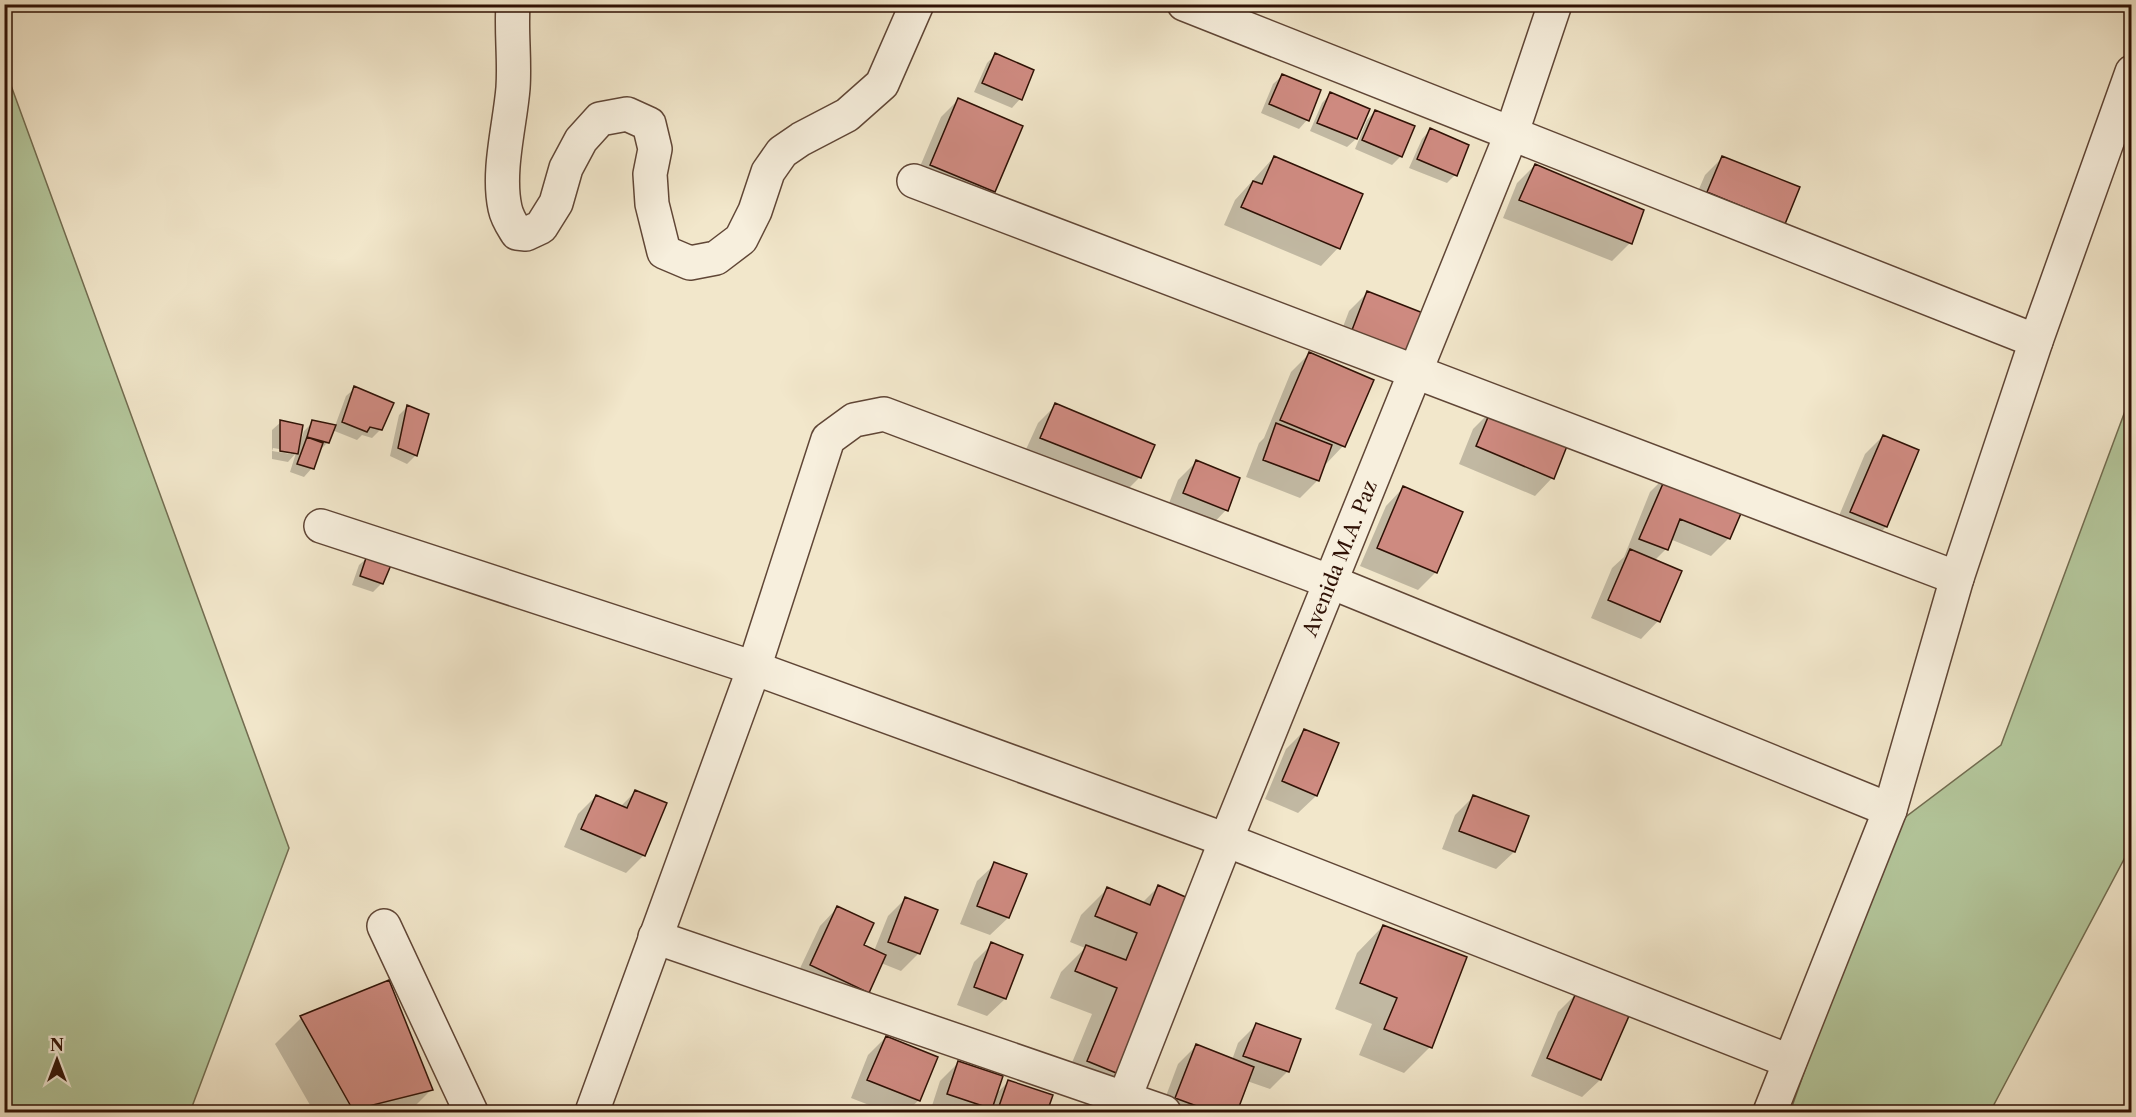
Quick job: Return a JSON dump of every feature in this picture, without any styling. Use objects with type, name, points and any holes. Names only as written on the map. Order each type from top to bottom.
[{"type":"street","points":[[513,4],[513,87],[506,138],[504,188],[505,207],[517,233],[526,234],[542,227],[555,203],[566,168],[581,140],[600,120],[627,114],[649,124],[656,149],[650,174],[652,204],[664,252],[690,263],[716,258],[741,239],[755,211],[768,172],[782,153],[801,139],[847,115],[882,84],[917,4]]},
{"type":"street","points":[[1184,4],[2036,341]]},
{"type":"street","name":"Avenida M.A. Paz","points":[[1122,1105],[1226,840],[1511,135],[1555,4]]},
{"type":"street","points":[[1770,1113],[1890,810],[1957,578],[2036,341],[2132,72]]},
{"type":"street","points":[[914,180],[1957,578]]},
{"type":"street","points":[[592,1113],[754,668],[828,439],[854,420],[884,414],[1330,582],[1890,810]]},
{"type":"street","points":[[321,526],[754,668],[1226,840],[1789,1061]]},
{"type":"street","points":[[384,926],[471,1113]]},
{"type":"street","points":[[655,937],[1122,1105],[1164,1113]]},
{"type":"green space","points":[[5,69],[289,848],[190,1112],[5,1112]]},
{"type":"green space","points":[[2131,395],[2131,846],[1990,1112],[1790,1112],[1891,828],[2001,745]]},
{"type":"building","points":[[995,53],[1034,70],[1022,100],[982,83]]},
{"type":"building","points":[[1282,74],[1321,90],[1309,121],[1269,104]]},
{"type":"building","points":[[1330,92],[1370,109],[1357,139],[1317,123]]},
{"type":"building","points":[[958,98],[1023,126],[995,192],[930,165]]},
{"type":"building","points":[[1375,110],[1415,126],[1402,157],[1362,140]]},
{"type":"building","points":[[1430,128],[1469,145],[1457,176],[1417,159]]},
{"type":"building","points":[[1274,156],[1363,194],[1340,249],[1241,207],[1253,181],[1262,184]]},
{"type":"building","points":[[1722,156],[1800,187],[1785,224],[1707,192]]},
{"type":"building","points":[[1535,164],[1644,210],[1632,244],[1519,200]]},
{"type":"building","points":[[1367,291],[1423,313],[1409,352],[1352,330]]},
{"type":"building","points":[[1309,352],[1374,380],[1345,447],[1280,420]]},
{"type":"building","points":[[354,386],[394,403],[382,430],[370,427],[367,432],[342,422]]},
{"type":"building","points":[[1055,403],[1155,445],[1141,478],[1040,438]]},
{"type":"building","points":[[407,405],[429,414],[417,456],[398,448]]},
{"type":"building","points":[[1491,410],[1569,441],[1554,479],[1476,446]]},
{"type":"building","points":[[280,420],[303,425],[298,454],[280,451]]},
{"type":"building","points":[[312,420],[336,425],[329,443],[307,437]]},
{"type":"building","points":[[1276,423],[1332,445],[1319,481],[1263,460]]},
{"type":"building","points":[[1883,435],[1919,450],[1887,527],[1850,512]]},
{"type":"building","points":[[307,437],[323,443],[314,469],[297,464]]},
{"type":"building","points":[[1196,460],[1240,478],[1228,511],[1183,493]]},
{"type":"building","points":[[1668,472],[1745,504],[1730,539],[1680,519],[1668,550],[1639,539]]},
{"type":"building","points":[[1403,486],[1463,512],[1437,573],[1377,548]]},
{"type":"building","points":[[1630,549],[1682,571],[1660,622],[1608,600]]},
{"type":"building","points":[[367,555],[391,565],[383,584],[360,576]]},
{"type":"building","points":[[1304,729],[1339,743],[1317,796],[1282,781]]},
{"type":"building","points":[[635,790],[667,803],[645,856],[581,829],[596,795],[627,808]]},
{"type":"building","points":[[1473,795],[1529,816],[1515,852],[1459,831]]},
{"type":"building","points":[[994,862],[1027,874],[1009,918],[977,906]]},
{"type":"building","points":[[1158,885],[1197,902],[1126,1077],[1087,1061],[1117,988],[1075,971],[1086,945],[1126,960],[1137,933],[1095,916],[1107,887],[1150,905]]},
{"type":"building","points":[[905,897],[938,910],[920,954],[888,942]]},
{"type":"building","points":[[837,906],[874,923],[864,945],[886,955],[869,993],[810,965]]},
{"type":"building","points":[[1383,925],[1467,957],[1432,1048],[1384,1029],[1397,998],[1360,983]]},
{"type":"building","points":[[991,942],[1023,955],[1006,999],[974,987]]},
{"type":"building","points":[[389,980],[433,1090],[353,1110],[300,1016]]},
{"type":"building","points":[[1576,993],[1629,1016],[1601,1080],[1547,1058]]},
{"type":"building","points":[[1256,1023],[1301,1039],[1289,1072],[1243,1056]]},
{"type":"building","points":[[886,1036],[938,1057],[920,1101],[867,1080]]},
{"type":"building","points":[[1196,1044],[1254,1067],[1237,1112],[1213,1112],[1175,1098]]},
{"type":"building","points":[[958,1061],[1003,1076],[992,1109],[947,1094]]},
{"type":"building","points":[[1008,1080],[1053,1095],[1047,1112],[997,1112]]}]
